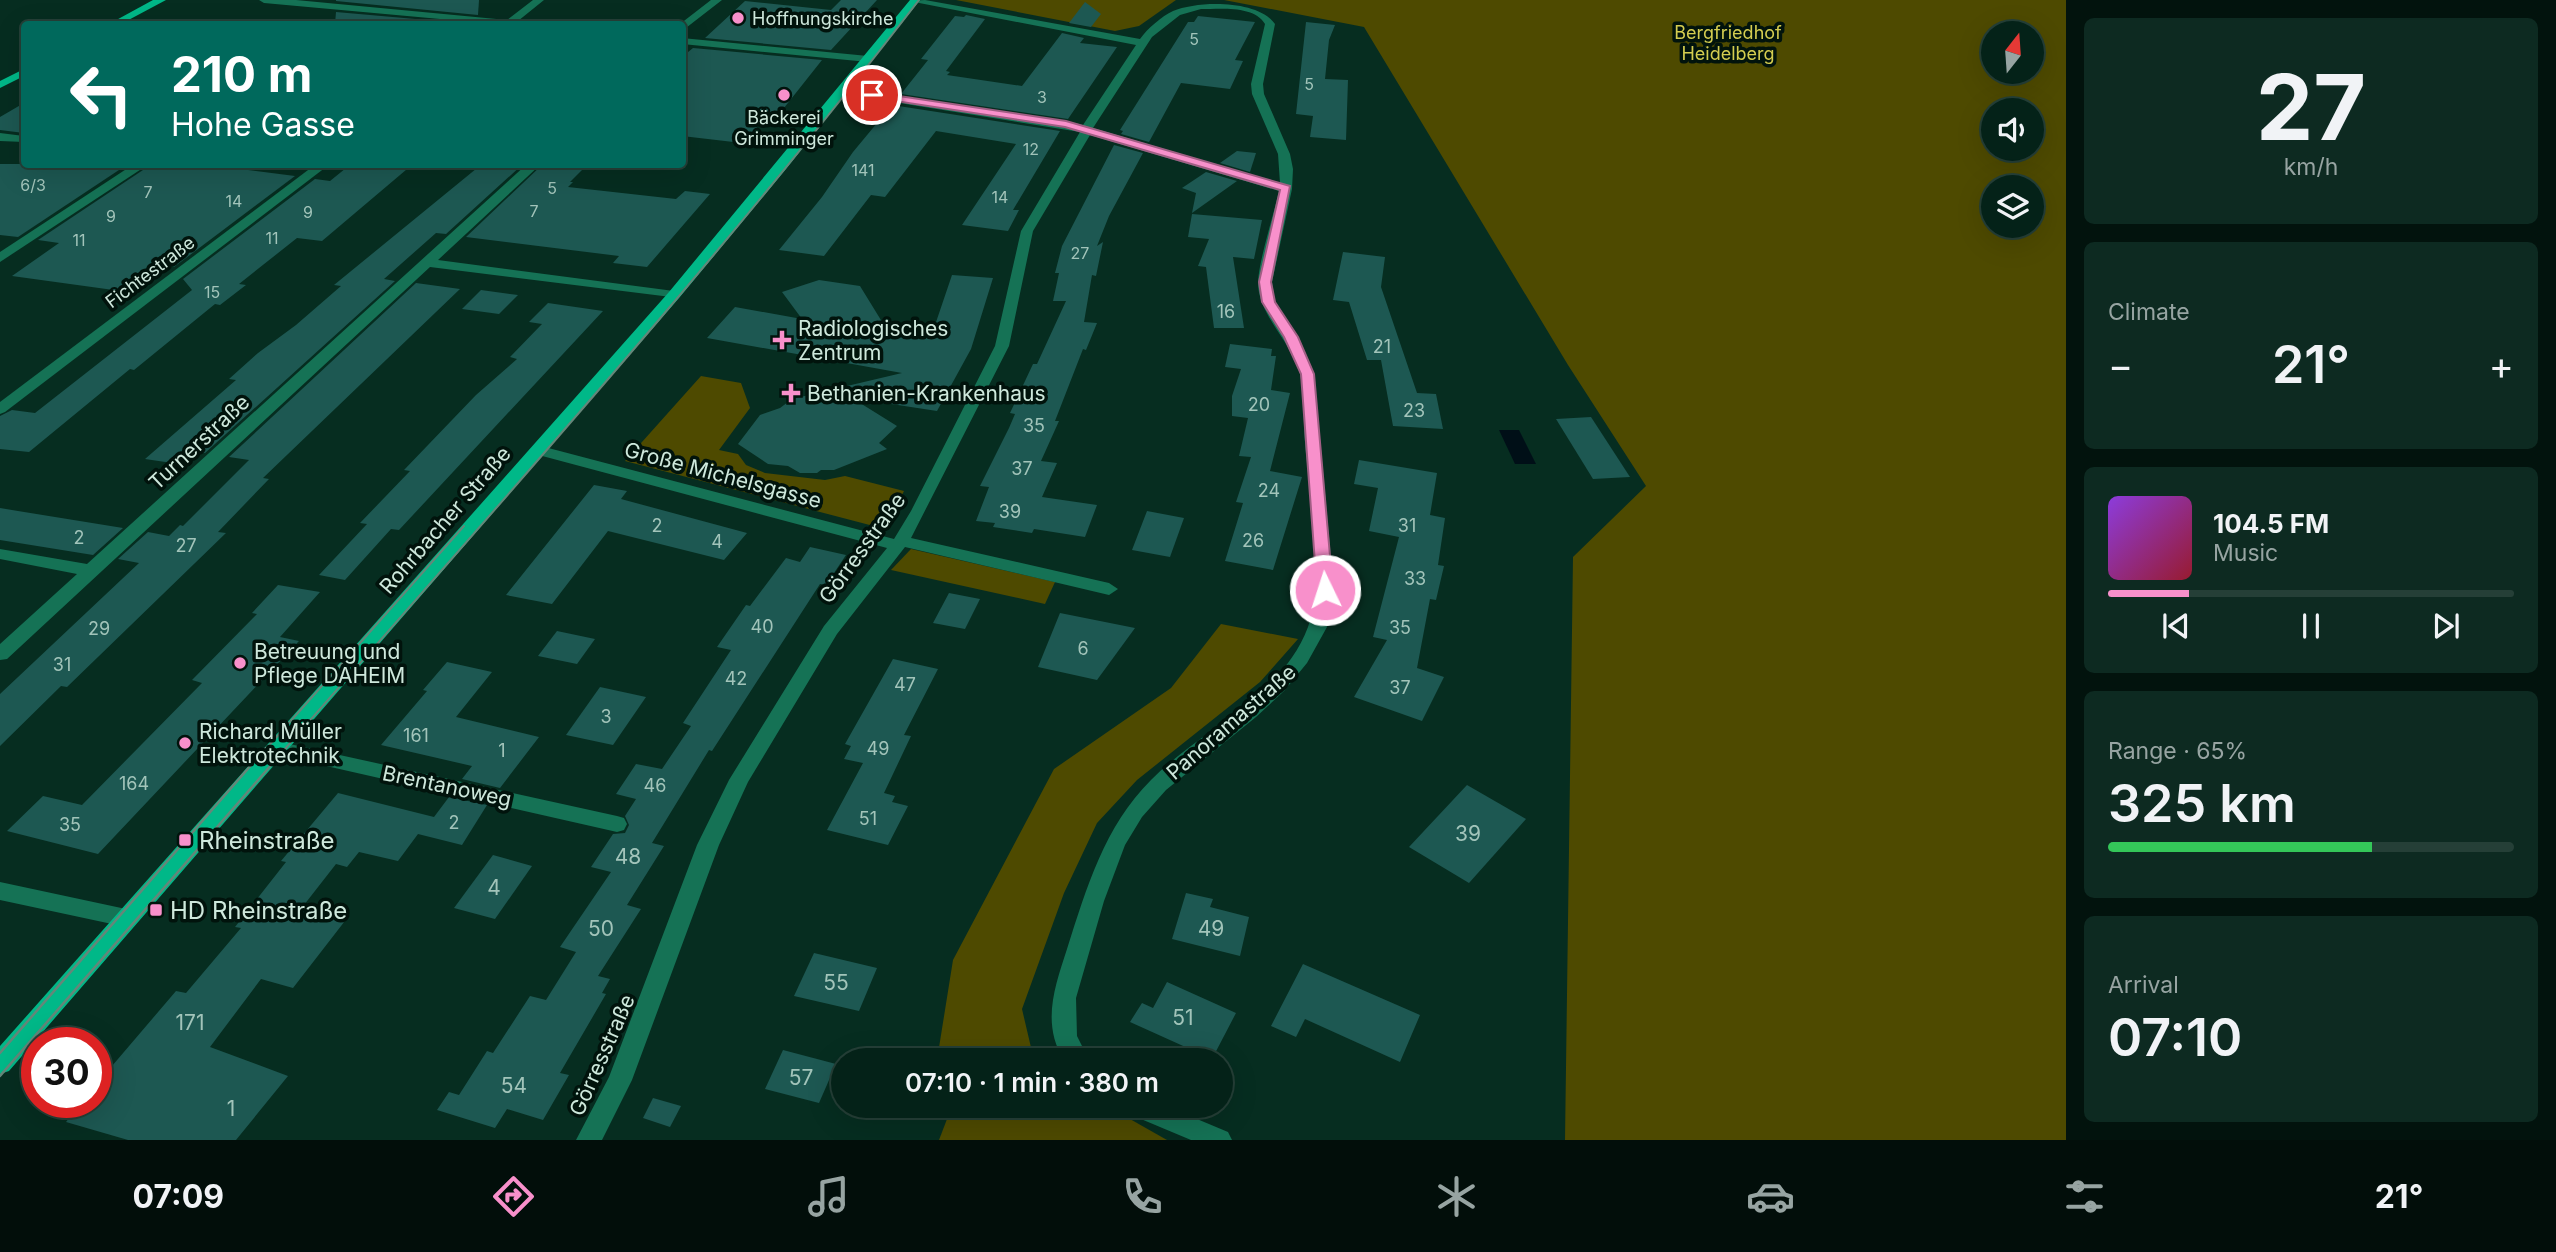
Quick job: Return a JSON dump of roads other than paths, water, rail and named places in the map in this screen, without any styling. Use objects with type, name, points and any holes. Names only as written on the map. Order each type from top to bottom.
[{"type":"main road","points":[[120,21],[161,0]]},
{"type":"main road","name":"Rohrbacher Straße","points":[[0,1063],[674,295],[915,0]]},
{"type":"main road","points":[[0,85],[21,74]]},
{"type":"street","points":[[264,0],[477,21]]},
{"type":"street","points":[[511,21],[539,0]]},
{"type":"street","points":[[686,25],[717,0]]},
{"type":"street","points":[[915,0],[1142,43]]},
{"type":"street","name":"Panoramastraße","points":[[1071,1048],[1064,1035],[1061,1018],[1064,1003],[1083,934],[1117,841],[1135,810],[1158,786],[1271,691],[1297,665],[1313,639],[1324,610],[1325,590],[1307,374],[1291,337],[1268,302],[1265,282],[1286,188],[1287,169],[1284,154],[1258,94],[1270,29],[1268,20],[1259,13],[1244,8],[1208,3],[1176,13],[1142,43]]},
{"type":"street","points":[[686,41],[868,59]]},
{"type":"street","name":"Görresstraße","points":[[589,1140],[620,1080],[708,845],[739,780],[830,630],[899,543],[919,512],[1002,346],[1027,231],[1142,43]]},
{"type":"street","points":[[843,91],[1023,116],[1087,130],[1286,188]]},
{"type":"street","points":[[0,137],[21,139]]},
{"type":"street","points":[[2,254],[137,168]]},
{"type":"street","name":"Fichtestraße","points":[[0,409],[319,168]]},
{"type":"street","name":"Turnerstraße","points":[[0,654],[531,168]]},
{"type":"street","points":[[428,263],[674,295]]},
{"type":"street","name":"Große Michelsgasse","points":[[537,450],[899,543],[1110,589]]},
{"type":"street","points":[[0,554],[93,571]]},
{"type":"street","name":"Brentanoweg","points":[[276,748],[617,824]]},
{"type":"street","points":[[0,891],[127,918]]},
{"type":"street","points":[[1167,1118],[1219,1140]]},
{"type":"tram line","points":[[284,750],[687,286],[766,192],[919,0]]},
{"type":"tram line","points":[[265,750],[464,526]]},
{"type":"tram line","points":[[0,1053],[266,748]]},
{"type":"tram line","points":[[0,1076],[286,748]]},
{"type":"place","name":"Hoffnungskirche","points":[[738,18]]},
{"type":"place","name":"Bäckerei Grimminger","points":[[784,95]]},
{"type":"place","name":"Radiologisches Zentrum","points":[[782,340]]},
{"type":"place","name":"Bethanien-Krankenhaus","points":[[791,393]]},
{"type":"place","name":"Betreuung und Pflege DAHEIM","points":[[240,663]]},
{"type":"place","name":"Richard Müller Elektrotechnik","points":[[185,743]]},
{"type":"place","name":"Rheinstraße","points":[[185,840]]},
{"type":"place","name":"HD Rheinstraße","points":[[156,910]]},
{"type":"park label","name":"Bergfriedhof Heidelberg","points":[[1728,42]]}]
